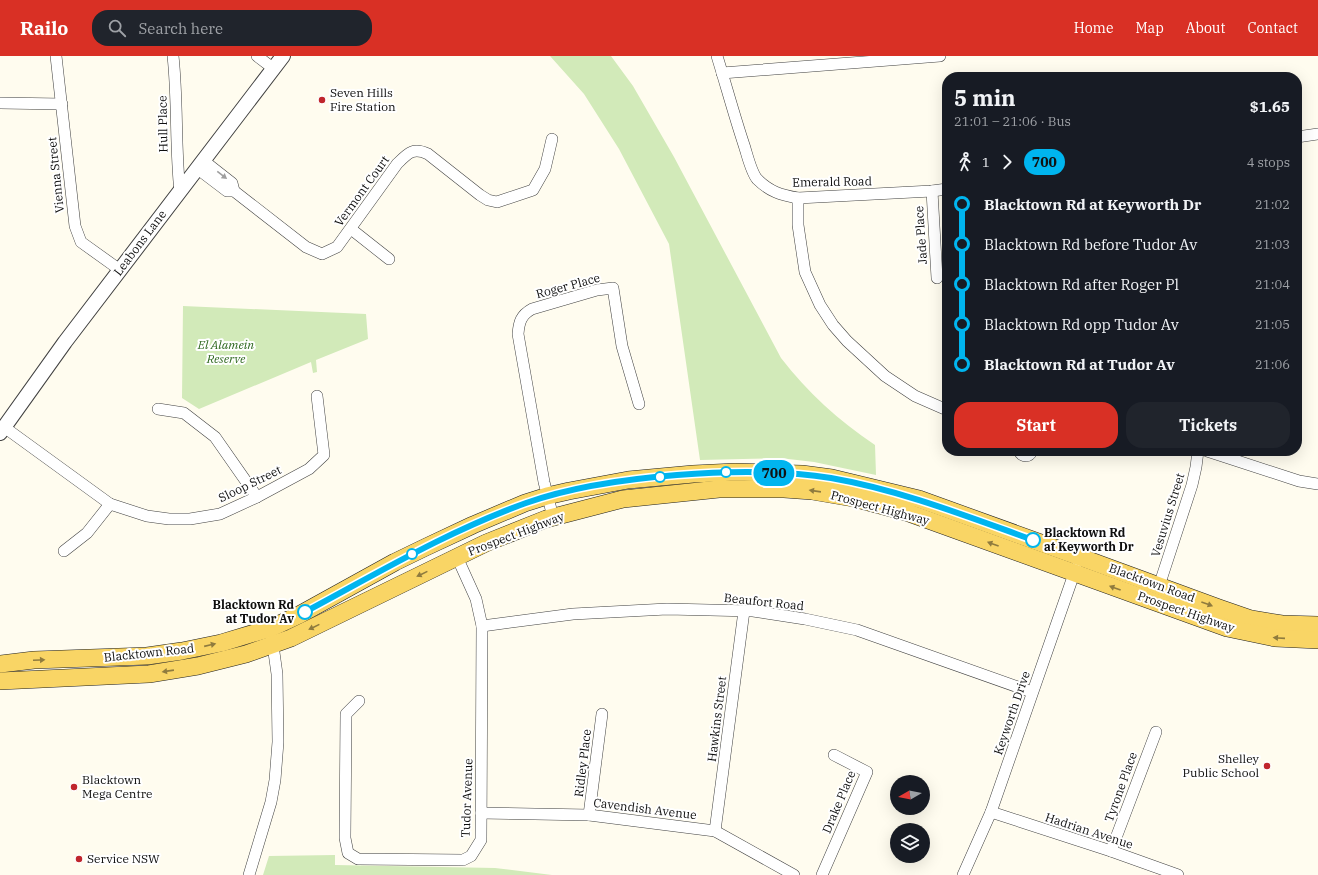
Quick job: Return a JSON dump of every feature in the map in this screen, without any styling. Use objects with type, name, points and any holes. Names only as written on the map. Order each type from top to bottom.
[{"type":"main road","name":"Blacktown Road","points":[[0,681],[149,674],[224,660],[272,636],[299,615],[395,562],[505,511],[547,496],[606,484],[666,476],[735,472],[802,474],[832,478],[919,499],[1251,619],[1282,624],[1318,625]]},
{"type":"main road","name":"Prospect Highway","points":[[349,609],[486,543],[553,517],[623,499],[719,489],[812,491],[853,498],[906,512],[1227,628],[1275,638],[1318,640]]},
{"type":"main road","name":"Blacktown Road","points":[[0,664],[34,660],[146,656],[272,636],[291,638],[349,609]]},
{"type":"street","name":"Vienna Street","points":[[56,56],[75,226],[81,242],[120,270]]},
{"type":"street","name":"Hull Place","points":[[173,56],[176,102],[176,162],[180,192]]},
{"type":"street","points":[[257,56],[274,68]]},
{"type":"street","name":"Leabons Lane","points":[[2,430],[36,381],[283,56]]},
{"type":"street","name":"Emerald Road","points":[[717,56],[748,158],[756,178],[769,189],[779,194],[798,198],[942,190]]},
{"type":"street","points":[[722,73],[940,56]]},
{"type":"street","points":[[0,103],[62,104]]},
{"type":"street","points":[[1302,136],[1318,134]]},
{"type":"street","name":"Vermont Court","points":[[201,165],[232,183],[234,192],[306,247],[322,254],[337,247],[397,164],[409,153],[420,150],[428,154],[480,195],[488,200],[497,202],[533,190],[545,169],[552,139]]},
{"type":"street","name":"Jade Place","points":[[932,191],[937,278]]},
{"type":"street","points":[[798,198],[798,225],[805,272],[820,305],[833,326],[885,376],[915,396],[942,408]]},
{"type":"street","points":[[350,229],[389,259]]},
{"type":"street","name":"Roger Place","points":[[553,517],[547,496],[518,334],[520,318],[532,309],[590,292],[613,288],[622,346],[639,404]]},
{"type":"street","name":"Sloop Street","points":[[2,430],[110,504],[147,516],[169,519],[190,519],[220,514],[257,497],[309,469],[324,455],[317,396]]},
{"type":"street","points":[[158,409],[184,413],[215,437],[257,497]]},
{"type":"street","name":"Vesuvius Street","points":[[1159,586],[1192,486],[1197,456]]},
{"type":"street","points":[[1223,456],[1299,481],[1318,484]]},
{"type":"street","points":[[64,551],[87,533],[110,504]]},
{"type":"street","name":"Tudor Avenue","points":[[358,701],[346,714],[345,838],[348,853],[358,859],[463,860],[471,856],[481,840],[482,626],[476,599],[458,557]]},
{"type":"street","name":"Keyworth Drive","points":[[963,875],[991,812],[1080,557]]},
{"type":"street","name":"Beaufort Road","points":[[482,626],[573,614],[668,609],[744,611],[805,619],[857,630],[1032,692]]},
{"type":"street","name":"Hawkins Street","points":[[715,831],[744,611]]},
{"type":"street","points":[[249,875],[271,802],[275,780],[278,742],[277,674],[272,636]]},
{"type":"street","name":"Ridley Place","points":[[589,815],[602,714]]},
{"type":"street","name":"Tyrone Place","points":[[1111,852],[1156,732]]},
{"type":"street","name":"Drake Place","points":[[822,875],[868,772],[834,756]]},
{"type":"street","name":"Hadrian Avenue","points":[[991,812],[1178,875]]},
{"type":"street","name":"Cavendish Avenue","points":[[481,813],[589,815],[715,831],[794,875]]},
{"type":"green space","points":[[550,56],[611,56],[633,86],[674,157],[781,358],[791,371],[824,405],[848,426],[875,445],[876,475],[814,462],[780,458],[700,460],[669,244],[619,149],[584,94]]},
{"type":"green space","name":"El Alamein Reserve","points":[[183,306],[366,314],[368,339],[316,360],[317,372],[313,373],[311,362],[199,409],[182,398]]},
{"type":"green space","points":[[335,855],[335,865],[495,868],[552,875],[263,875],[269,856]]},
{"type":"bus line","name":"700","points":[[305,612],[395,562],[505,511],[547,496],[628,480],[735,472],[802,474],[832,478],[919,499],[1033,540]]},
{"type":"place","name":"Seven Hills Fire Station","points":[[322,100]]},
{"type":"place","name":"Blacktown Rd at Keyworth Dr","points":[[1033,540]]},
{"type":"place","name":"Blacktown Rd at Tudor Av","points":[[305,612]]},
{"type":"place","name":"Shelley Public School","points":[[1267,766]]},
{"type":"place","name":"Blacktown Mega Centre","points":[[74,787]]},
{"type":"place","name":"Service NSW","points":[[79,859]]}]
